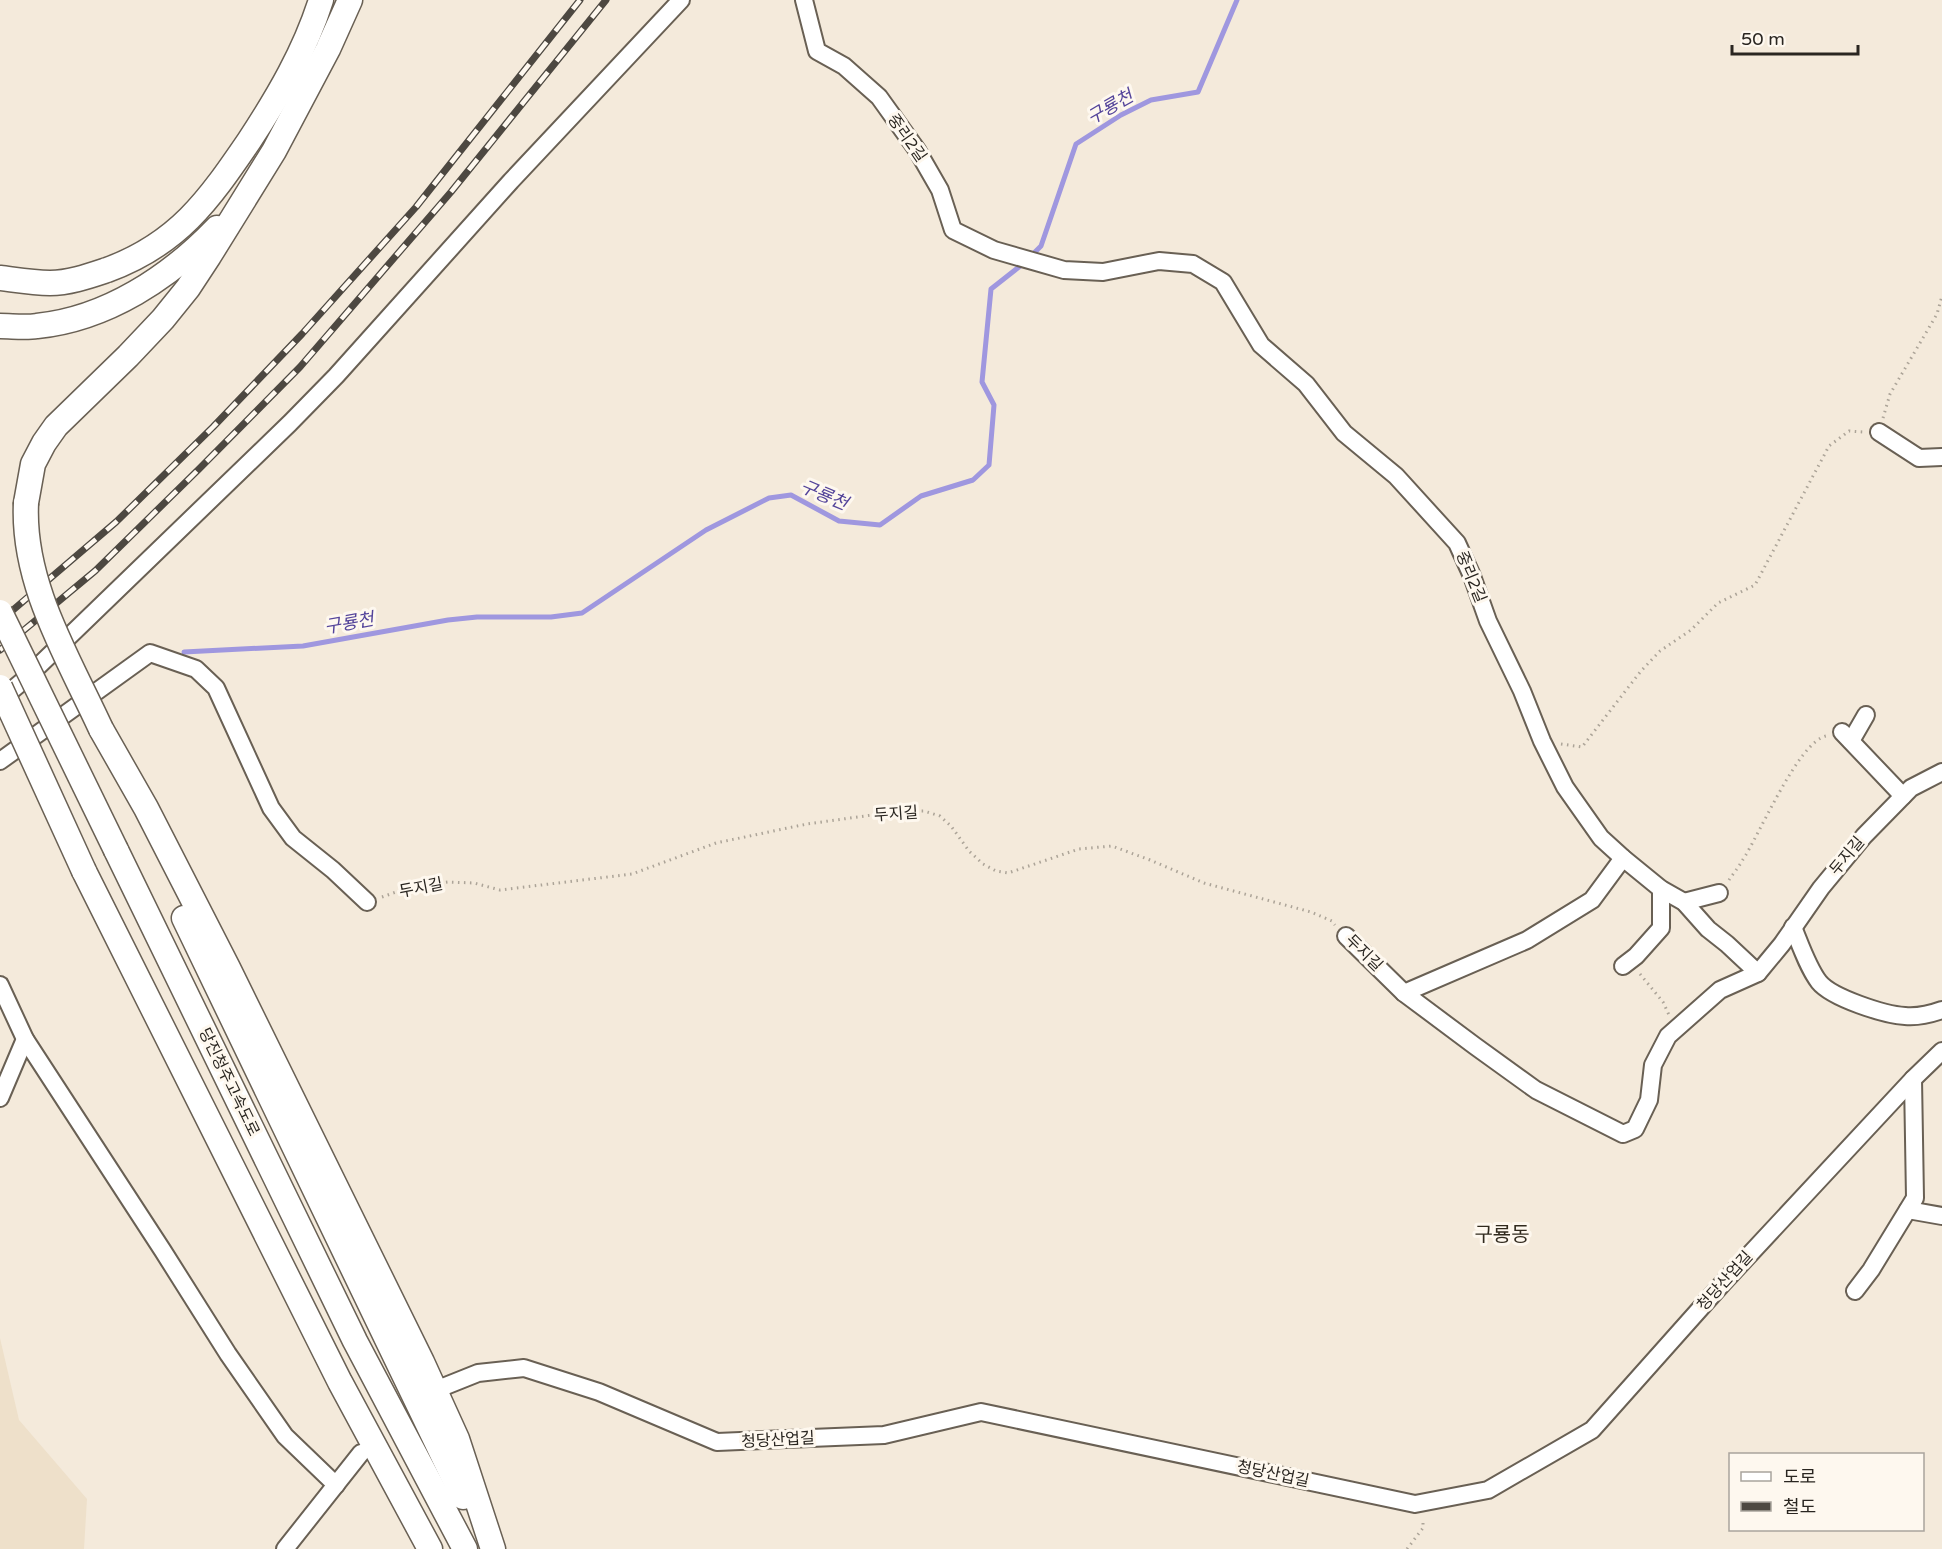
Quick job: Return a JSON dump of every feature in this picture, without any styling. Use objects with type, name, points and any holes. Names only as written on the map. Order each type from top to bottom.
[{"type":"highway","points":[[0,278],[51,283],[76,280],[125,263],[145,253],[186,223],[219,185],[267,114],[299,57],[321,0]]},
{"type":"highway","points":[[350,0],[312,80],[258,179],[188,288],[163,319],[56,426],[44,443],[33,464],[26,502],[26,538],[36,583],[101,729],[141,812],[228,968],[422,1362],[457,1439],[491,1549]]},
{"type":"highway","points":[[0,326],[36,327],[66,322],[120,302],[179,263],[240,205]]},
{"type":"highway","name":"당진청주고속도로","points":[[0,612],[355,1341],[465,1549]]},
{"type":"highway","points":[[3,696],[84,871],[340,1382],[430,1549]]},
{"type":"street","points":[[3,696],[24,680],[336,376],[511,182],[681,0]]},
{"type":"street","name":"중리2길","points":[[804,0],[817,51],[844,66],[879,97],[917,150],[940,190],[953,230],[994,250],[1064,270],[1103,272],[1159,261],[1193,264],[1222,282],[1261,345],[1306,384],[1344,433],[1395,476],[1457,543],[1488,621],[1564,787],[1601,838],[1662,889],[1684,902],[1708,929],[1758,973]]},
{"type":"street","points":[[1879,432],[1919,458],[1942,457]]},
{"type":"street","points":[[0,761],[150,652],[196,669],[216,688],[271,808],[293,838],[333,870],[367,902]]},
{"type":"street","points":[[1866,715],[1847,737],[1903,796]]},
{"type":"street","name":"두지길","points":[[1346,936],[1404,993],[1536,1090],[1623,1134],[1635,1129],[1649,1100],[1653,1065],[1668,1036],[1720,990],[1758,973],[1821,888],[1864,836],[1911,788],[1942,772]]},
{"type":"street","points":[[1404,993],[1527,939],[1592,900],[1623,858]]},
{"type":"street","points":[[1627,963],[1661,928],[1662,889]]},
{"type":"street","points":[[1684,902],[1719,893]]},
{"type":"street","points":[[1793,927],[1819,982],[1832,993],[1856,1004],[1905,1016],[1932,1014],[1942,1010]]},
{"type":"street","points":[[0,985],[25,1039],[164,1251],[228,1354],[285,1436],[336,1485]]},
{"type":"street","points":[[0,1098],[25,1039]]},
{"type":"street","name":"청당산업길","points":[[443,1387],[478,1374],[524,1368],[599,1392],[717,1442],[884,1435],[981,1412],[1415,1504],[1488,1490],[1592,1430],[1731,1274],[1913,1079],[1942,1052]]},
{"type":"street","points":[[1855,1291],[1871,1270],[1915,1198],[1913,1079]]},
{"type":"street","points":[[1908,1210],[1942,1216]]},
{"type":"street","points":[[285,1549],[361,1453]]},
{"type":"path","points":[[1542,741],[1582,747],[1641,671],[1660,651],[1691,630],[1718,603],[1755,585],[1829,446],[1849,431],[1879,432],[1890,394],[1937,314],[1942,296]]},
{"type":"path","points":[[1719,893],[1743,860],[1786,782],[1810,745],[1822,736],[1847,737]]},
{"type":"path","name":"두지길","points":[[367,902],[410,887],[448,882],[474,883],[500,890],[632,874],[716,843],[807,824],[901,811],[924,811],[940,816],[951,825],[969,851],[982,864],[996,871],[1008,873],[1079,849],[1112,846],[1204,883],[1311,912],[1332,921],[1346,936]]},
{"type":"path","points":[[1627,963],[1663,1002],[1669,1014],[1668,1036]]},
{"type":"path","points":[[1407,1549],[1423,1528],[1423,1503]]},
{"type":"shaded area","points":[[0,1338],[19,1420],[87,1499],[84,1549],[0,1549]]},
{"type":"waterway","name":"구룡천","points":[[1031,256],[1041,246],[1076,144],[1121,115],[1151,100],[1198,92],[1237,0]]},
{"type":"waterway","name":"구룡천","points":[[184,652],[303,646],[448,620],[477,617],[551,617],[582,613],[706,530],[769,498],[791,495],[839,521],[880,525],[921,496],[973,480],[989,465],[994,405],[982,382],[991,289],[1024,263]]},
{"type":"railway","points":[[0,621],[116,522],[213,427],[302,334],[416,207],[580,0]]},
{"type":"railway","points":[[0,650],[95,571],[300,367],[451,192],[606,0]]},
{"type":"district","name":"구룡동","points":[[1502,1235]]}]
